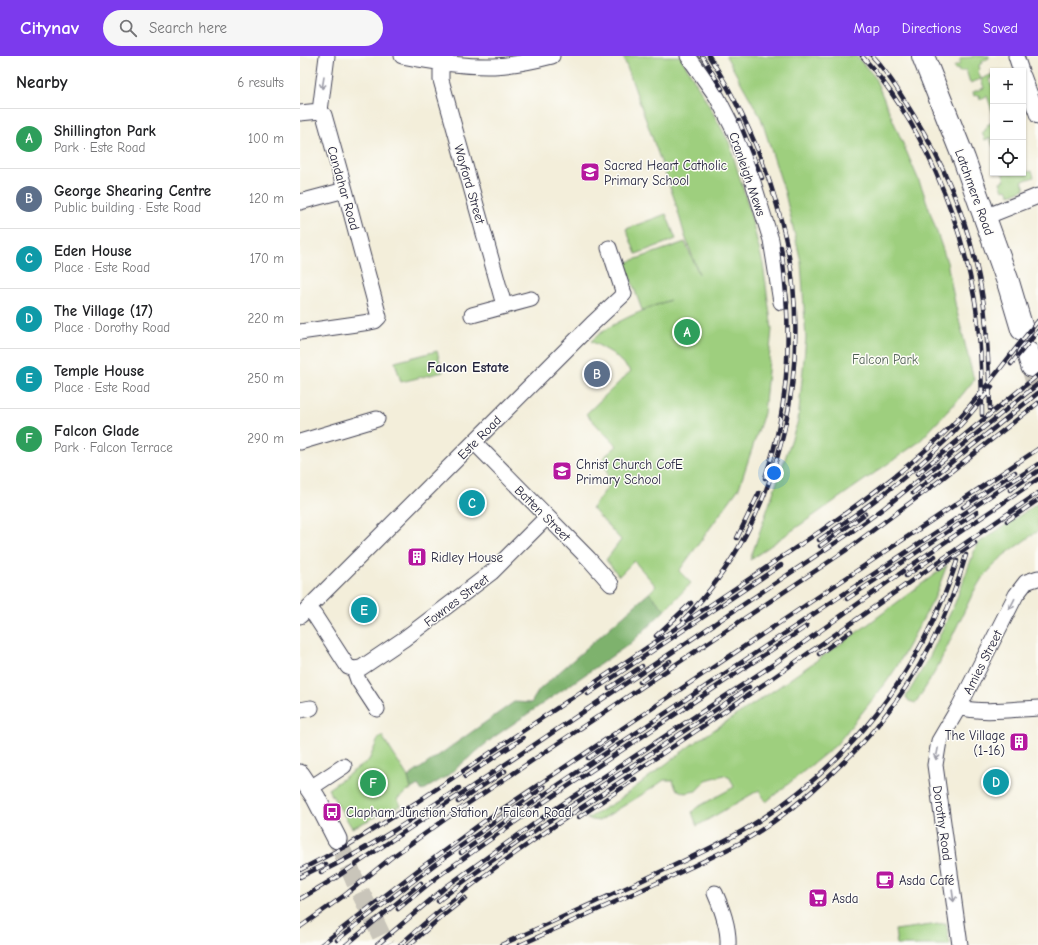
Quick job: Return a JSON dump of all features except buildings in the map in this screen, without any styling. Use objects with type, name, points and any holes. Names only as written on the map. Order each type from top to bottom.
[{"type":"highway","name":"Latchmere Road","points":[[923,56],[964,159],[1008,282],[1022,329]]},
{"type":"main road","points":[[305,781],[316,798],[337,839]]},
{"type":"street","points":[[300,114],[320,111],[327,56]]},
{"type":"street","points":[[402,56],[442,63],[474,66],[511,65],[552,56]]},
{"type":"street","name":"Cranleigh Mews","points":[[688,56],[717,97],[736,134],[771,240],[781,302]]},
{"type":"street","points":[[1016,56],[1020,68]]},
{"type":"street","name":"Wayford Street","points":[[442,63],[441,80],[504,305]]},
{"type":"street","points":[[1026,84],[1038,116]]},
{"type":"street","name":"Candahar Road","points":[[300,332],[370,322],[378,319],[379,317],[324,115],[320,111]]},
{"type":"street","points":[[300,202],[345,190]]},
{"type":"street","points":[[984,216],[1038,196]]},
{"type":"street","name":"Este Road","points":[[304,612],[592,324],[624,294],[609,248]]},
{"type":"street","points":[[472,315],[504,305],[531,299]]},
{"type":"street","points":[[300,442],[377,419]]},
{"type":"street","name":"Batten Street","points":[[474,442],[589,559],[611,584]]},
{"type":"street","name":"Fownes Street","points":[[354,669],[361,668],[404,640],[492,572],[547,517]]},
{"type":"street","name":"Amies Street","points":[[1038,578],[1026,582],[1016,595],[959,706],[966,709],[981,710],[1038,708]]},
{"type":"street","points":[[304,612],[315,616],[348,667],[354,669],[358,680],[377,710]]},
{"type":"street","name":"Dorothy Road","points":[[959,706],[939,740],[934,765],[960,945]]},
{"type":"street","points":[[305,781],[344,766]]},
{"type":"street","points":[[716,893],[728,932],[728,945]]},
{"type":"green space","points":[[623,56],[680,56],[729,142],[748,205],[763,264],[772,329],[764,413],[739,488],[679,571],[691,583],[665,610],[649,593],[656,586],[634,561],[619,576],[606,560],[621,540],[592,508],[610,484],[603,458],[617,446],[586,414],[631,371],[612,353],[591,341],[618,322],[670,300],[642,310],[625,263],[685,242],[699,274],[685,236],[674,198]]},
{"type":"green space","name":"Falcon Park","points":[[726,56],[856,56],[874,76],[922,188],[947,262],[956,308],[974,380],[957,401],[919,442],[750,560],[798,421],[806,338],[801,262],[785,193],[761,118]]},
{"type":"green space","points":[[972,56],[989,56],[989,58],[982,61],[983,63],[979,66],[980,69],[978,71],[981,79],[970,83],[966,70],[959,72],[958,69],[955,70],[954,67],[960,64],[959,61],[961,58],[973,57]]},
{"type":"green space","points":[[990,75],[990,104],[987,96],[980,99],[979,95],[974,96],[973,92],[984,88],[981,79]]},
{"type":"green space","points":[[990,124],[990,138],[985,140],[982,132],[986,130],[985,128],[988,127],[987,125]]},
{"type":"green space","points":[[1026,169],[1027,172],[1032,171],[1034,177],[1022,181],[1025,189],[1010,195],[1007,189],[1003,190],[1000,182],[1005,180],[1003,176],[1026,176]]},
{"type":"green space","points":[[666,214],[676,239],[636,254],[626,229]]},
{"type":"green space","points":[[437,351],[443,372],[401,382],[395,362]]},
{"type":"green space","points":[[1038,503],[1038,531],[1004,555],[982,578],[973,593],[936,670],[916,703],[909,701],[906,697],[929,658],[955,603],[977,544]]},
{"type":"green space","points":[[947,565],[934,599],[896,668],[885,684],[836,745],[766,802],[759,790],[697,826],[692,812],[696,808],[734,787],[730,778],[724,775],[706,780],[696,791],[685,793],[676,789],[673,780],[664,780],[599,821],[587,819],[617,801],[691,745],[770,693],[863,628]]},
{"type":"green space","points":[[649,593],[665,610],[631,643],[494,737],[447,776],[422,791],[418,785],[411,789],[408,777],[514,702],[531,703],[539,690]]},
{"type":"green space","points":[[382,736],[408,777],[411,789],[397,799],[401,805],[352,828],[328,789],[369,760],[379,737]]},
{"type":"green space","points":[[946,923],[950,945],[897,945],[895,930]]},
{"type":"tunnel","points":[[1032,366],[1038,388]]},
{"type":"tunnel","points":[[337,839],[355,881],[386,945]]},
{"type":"railway","points":[[702,56],[722,89]]},
{"type":"railway","points":[[683,620],[717,580],[746,535],[767,486],[783,435],[792,382],[795,329],[792,276],[782,224],[776,202],[761,158],[743,116],[709,56]]},
{"type":"railway","points":[[862,56],[883,82],[920,139],[948,203],[968,268],[975,301],[981,358],[982,415]]},
{"type":"railway","points":[[872,56],[884,70],[927,138],[939,161],[959,207],[974,256],[984,306],[990,409]]},
{"type":"railway","points":[[739,121],[762,178]]},
{"type":"railway","points":[[765,478],[774,449],[780,421],[787,364],[787,306],[781,247]]},
{"type":"railway","points":[[300,870],[350,844],[417,802],[822,530],[858,504],[927,449],[959,418],[1038,321]]},
{"type":"railway","points":[[1011,364],[1038,331]]},
{"type":"railway","points":[[917,474],[1038,375]]},
{"type":"railway","points":[[300,899],[337,877],[850,533],[884,508],[1038,384]]},
{"type":"railway","points":[[819,540],[884,494],[930,456],[957,429],[992,387]]},
{"type":"railway","points":[[913,493],[1038,393]]},
{"type":"railway","points":[[300,927],[345,895],[392,857],[457,811],[845,551],[930,488],[1038,403]]},
{"type":"railway","points":[[321,945],[483,822],[1038,449]]},
{"type":"railway","points":[[461,853],[552,789],[1038,464]]},
{"type":"railway","points":[[1010,490],[1038,471]]},
{"type":"railway","points":[[963,507],[1015,472]]},
{"type":"railway","points":[[377,945],[447,886],[549,813],[774,664],[916,562],[1038,479]]},
{"type":"railway","points":[[737,538],[759,493]]},
{"type":"railway","points":[[400,945],[434,915],[505,860],[693,733],[1038,493]]},
{"type":"railway","points":[[1007,521],[1038,500]]},
{"type":"railway","points":[[847,599],[977,512]]},
{"type":"railway","points":[[820,546],[865,514]]},
{"type":"railway","points":[[939,568],[975,543]]},
{"type":"railway","points":[[520,945],[670,877],[740,843],[775,820],[819,785],[849,757],[868,736],[908,684],[932,643],[942,621],[951,600],[966,555]]},
{"type":"railway","points":[[906,576],[935,556]]},
{"type":"railway","points":[[501,945],[728,839],[749,827],[785,802],[819,775],[849,745],[877,713],[902,678],[923,641],[942,602],[957,561]]},
{"type":"railway","points":[[588,694],[781,565]]},
{"type":"railway","points":[[656,636],[691,603]]},
{"type":"railway","points":[[398,909],[437,877],[525,815],[807,626]]},
{"type":"railway","points":[[819,654],[851,631]]},
{"type":"railway","points":[[640,682],[670,661]]},
{"type":"railway","points":[[609,688],[642,666]]},
{"type":"railway","points":[[438,901],[553,818],[749,687]]},
{"type":"railway","points":[[465,777],[523,738]]},
{"type":"railway","points":[[588,758],[616,739]]},
{"type":"railway","points":[[458,802],[505,771]]},
{"type":"railway","points":[[579,817],[635,779]]},
{"type":"railway","points":[[337,940],[434,865],[544,787]]},
{"type":"railway","points":[[321,872],[374,843],[459,788]]},
{"type":"railway","points":[[300,877],[326,864]]},
{"type":"railway","points":[[346,945],[421,883]]},
{"type":"railway","points":[[409,945],[465,898]]},
{"type":"place","name":"Sacred Heart Catholic Primary School","points":[[590,172]]},
{"type":"place","name":"Shillington Park","points":[[687,332]]},
{"type":"place","name":"George Shearing Centre","points":[[597,374]]},
{"type":"place","name":"Christ Church CofE Primary School","points":[[562,471]]},
{"type":"place","name":"Eden House","points":[[472,503]]},
{"type":"place","name":"Ridley House","points":[[417,557]]},
{"type":"place","name":"Temple House","points":[[364,610]]},
{"type":"place","name":"The Village (1-16)","points":[[1019,742]]},
{"type":"place","name":"The Village (17)","points":[[996,782]]},
{"type":"place","name":"Falcon Glade","points":[[373,783]]},
{"type":"place","name":"Clapham Junction Station / Falcon Road","points":[[332,812]]},
{"type":"place","name":"Asda Café","points":[[885,880]]},
{"type":"place","name":"Asda","points":[[818,898]]},
{"type":"district","name":"Falcon Estate","points":[[468,367]]}]
